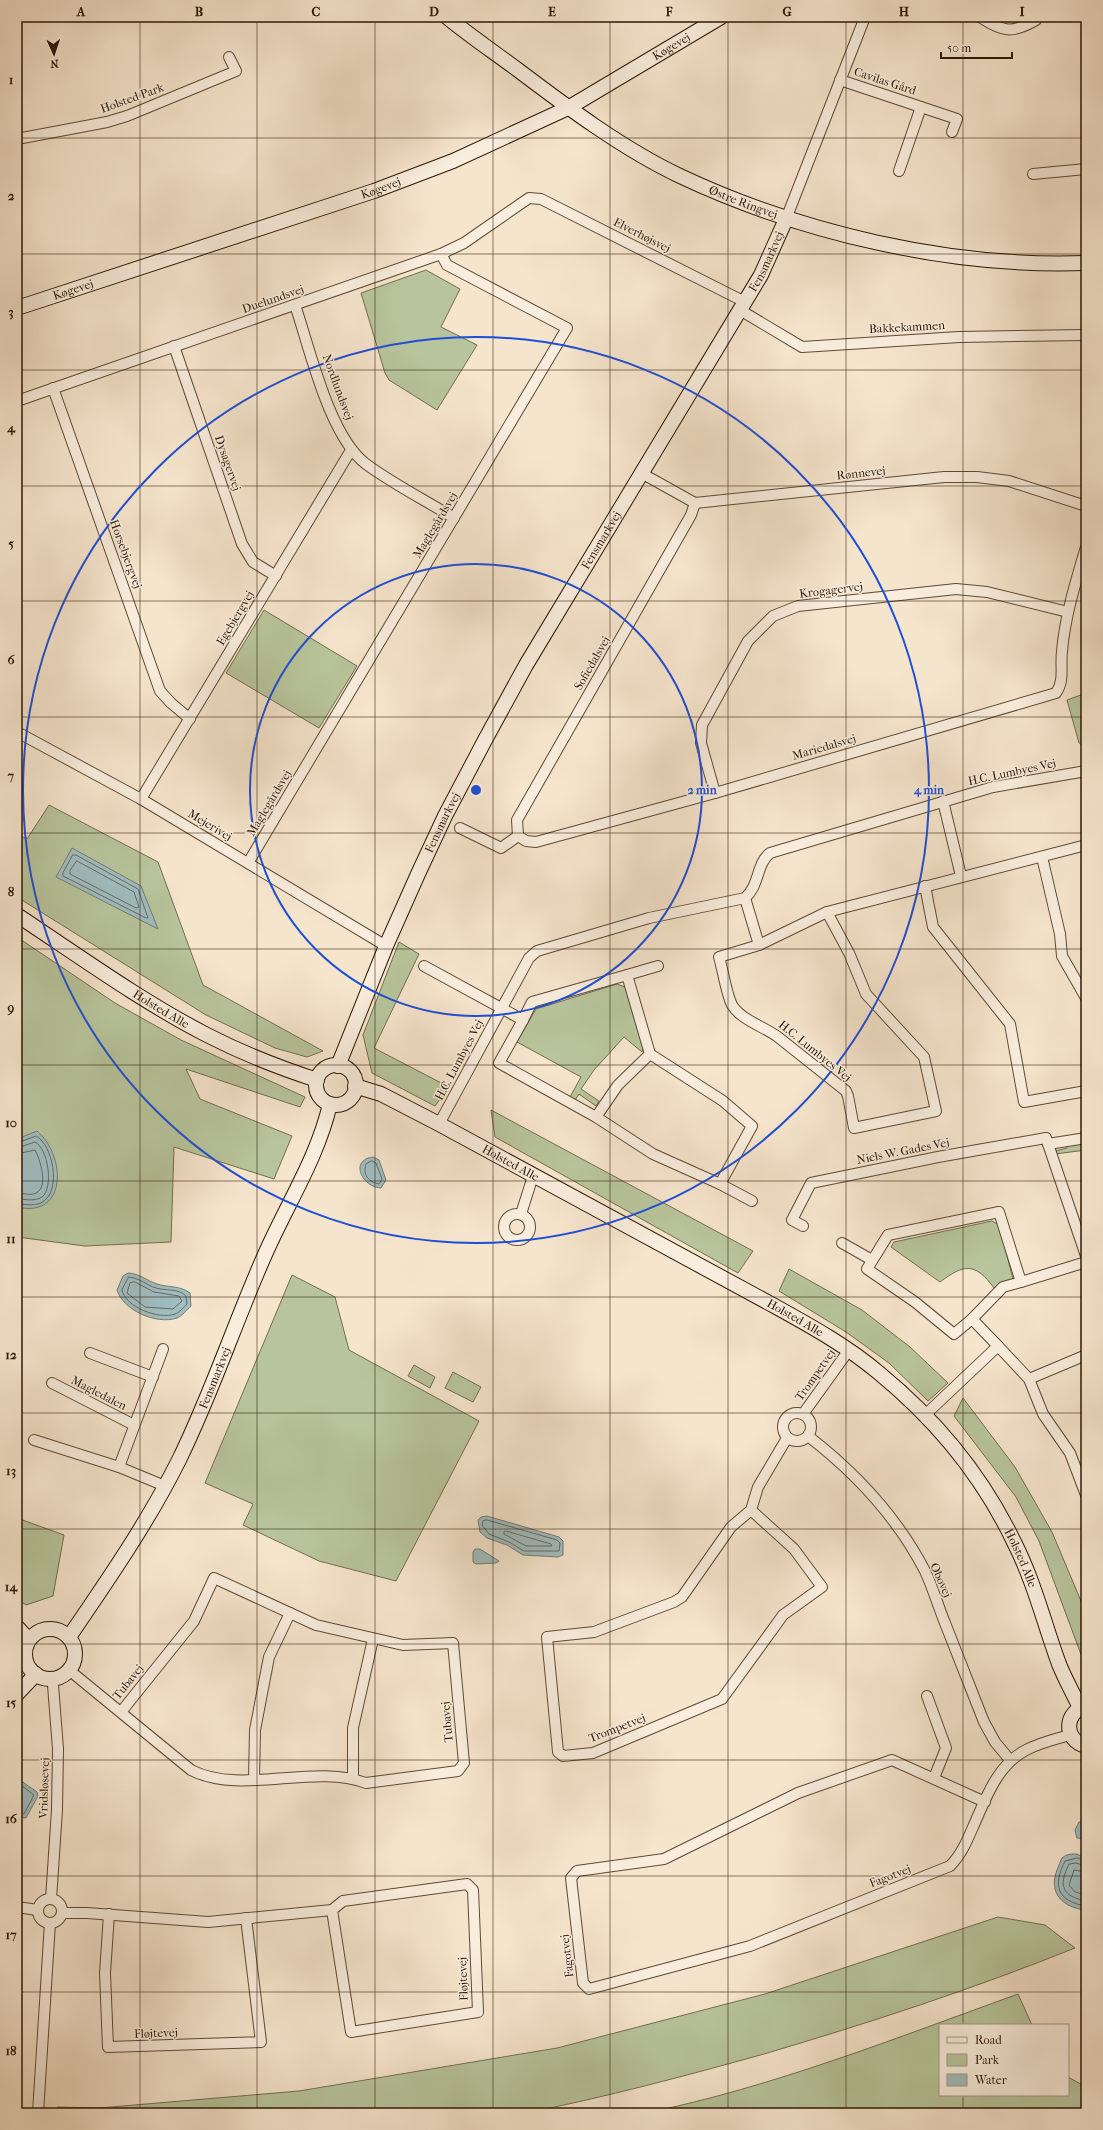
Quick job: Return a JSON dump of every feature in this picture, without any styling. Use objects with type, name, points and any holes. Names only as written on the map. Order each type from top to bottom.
[{"type":"street","name":"Østre Ringvej","points":[[447,17],[568,108],[678,175],[786,219],[849,236],[915,250],[982,259],[1064,264],[1086,263]]},
{"type":"street","name":"Fensmarkvej","points":[[338,1066],[386,946],[445,816],[515,686],[761,275],[786,219],[865,17]]},
{"type":"street","points":[[980,17],[993,26],[1006,31],[1021,29],[1036,20]]},
{"type":"street","name":"Køgevej","points":[[17,308],[374,191],[453,161],[568,108],[716,18]]},
{"type":"street","name":"Holsted Park","points":[[17,139],[107,122],[127,116],[236,71],[229,57]]},
{"type":"street","name":"Cavilas Gård","points":[[840,80],[957,119],[952,132]]},
{"type":"street","name":"Cavilas Gård","points":[[899,171],[921,107]]},
{"type":"street","points":[[1033,174],[1086,169]]},
{"type":"street","name":"Duelundsvej","points":[[17,400],[441,254],[470,240],[526,199]]},
{"type":"street","name":"Elverhøjsvej","points":[[526,199],[541,199],[743,306]]},
{"type":"street","name":"Maglegårdsvej","points":[[248,863],[567,328],[447,265],[441,254]]},
{"type":"street","name":"Nordlundsvej","points":[[295,305],[329,407],[352,450],[366,464],[454,518]]},
{"type":"street","name":"Bakkekammen","points":[[743,306],[802,346],[959,337],[1086,335]]},
{"type":"street","name":"Dysagervej","points":[[174,346],[242,544],[253,562],[276,576]]},
{"type":"street","name":"Horsebjergvej","points":[[52,388],[160,691],[171,703],[190,718]]},
{"type":"street","name":"Egebjergvej","points":[[141,799],[352,450]]},
{"type":"street","points":[[643,474],[695,503]]},
{"type":"street","name":"Rønnevej","points":[[695,503],[944,477],[977,477],[1009,481],[1086,506]]},
{"type":"street","name":"Sofiedalsvej","points":[[518,836],[517,820],[691,515],[695,503]]},
{"type":"street","name":"Mariedalsvej","points":[[518,836],[526,841],[536,842],[715,792],[1056,692],[1061,684],[1062,651],[1068,612],[1086,547]]},
{"type":"street","name":"Krogagervej","points":[[715,792],[701,743],[703,722],[748,640],[773,616],[798,606],[956,589],[987,592],[1068,612]]},
{"type":"street","name":"Mejerivej","points":[[17,732],[141,799],[386,946]]},
{"type":"street","name":"H.C. Lumbyes Vej","points":[[439,1124],[529,958],[537,952],[649,918],[745,898],[753,890],[763,861],[770,853],[993,787],[1086,771]]},
{"type":"street","points":[[943,801],[961,876]]},
{"type":"street","points":[[460,828],[501,848],[518,836]]},
{"type":"street","name":"H.C. Lumbyes Vej","points":[[827,912],[849,953],[866,994],[924,1056],[936,1111],[854,1128],[846,1091],[767,1028],[754,1023],[733,1005],[719,957],[759,944],[827,912],[961,876],[1086,845]]},
{"type":"street","points":[[1042,857],[1060,934],[1062,956],[1086,998]]},
{"type":"street","points":[[924,886],[933,927],[1010,1024],[1024,1102],[1086,1091]]},
{"type":"street","points":[[745,898],[759,944]]},
{"type":"street","name":"Holsted Alle","points":[[17,916],[188,1025],[258,1058],[317,1080]]},
{"type":"street","points":[[424,966],[522,1020]]},
{"type":"street","points":[[658,966],[532,1002],[500,1063],[596,1117],[653,1154],[720,1184],[752,1201]]},
{"type":"street","points":[[627,975],[650,1054],[723,1101],[752,1126],[720,1184]]},
{"type":"street","points":[[596,1117],[618,1085],[650,1054]]},
{"type":"street","points":[[338,1066],[349,1071],[353,1076],[355,1086],[352,1097],[348,1101],[342,1104],[330,1104],[324,1101],[318,1093],[317,1080],[325,1069],[338,1066]]},
{"type":"street","name":"Holsted Alle","points":[[355,1086],[381,1094],[439,1124],[818,1330],[879,1372],[925,1415],[966,1463],[991,1500],[1014,1542],[1031,1581],[1060,1665],[1083,1707]]},
{"type":"street","name":"Fensmarkvej","points":[[69,1637],[116,1567],[165,1486],[195,1426],[263,1258],[313,1156],[326,1123],[330,1104]]},
{"type":"street","name":"Niels W. Gades Vej","points":[[803,1226],[792,1220],[811,1183],[938,1157],[1046,1138],[1048,1144],[1086,1138]]},
{"type":"street","points":[[1048,1144],[1086,1256]]},
{"type":"street","points":[[521,1214],[533,1176]]},
{"type":"street","points":[[1021,1282],[998,1212],[888,1235],[867,1269],[915,1302],[954,1334],[972,1319],[1003,1287],[1021,1282],[1086,1262]]},
{"type":"street","points":[[842,1243],[872,1260]]},
{"type":"street","points":[[972,1319],[1029,1379],[1043,1414],[1070,1453],[1086,1494]]},
{"type":"street","points":[[925,1415],[998,1346]]},
{"type":"street","name":"Magledalen","points":[[119,1467],[163,1349]]},
{"type":"street","name":"Trompetvej","points":[[803,1414],[849,1350]]},
{"type":"street","points":[[90,1352],[153,1377]]},
{"type":"street","points":[[1029,1379],[1086,1355]]},
{"type":"street","name":"Magledalen","points":[[52,1384],[134,1425]]},
{"type":"street","points":[[790,1414],[803,1414],[811,1424],[808,1436],[796,1442],[787,1438],[783,1430],[784,1421],[790,1414]]},
{"type":"street","name":"Obovej","points":[[808,1436],[840,1461],[869,1490],[892,1518],[909,1545],[926,1575],[984,1722],[995,1742],[1010,1760]]},
{"type":"street","points":[[751,1510],[758,1487],[787,1438]]},
{"type":"street","points":[[34,1440],[119,1467],[165,1486]]},
{"type":"street","name":"Trompetvej","points":[[751,1510],[794,1549],[822,1587],[783,1615],[722,1699],[593,1753],[563,1756],[558,1752],[547,1637],[594,1632],[674,1602],[689,1589],[731,1526],[751,1510]]},
{"type":"street","name":"Tubavej","points":[[69,1670],[191,1770],[203,1776],[216,1779],[254,1780],[333,1777],[353,1778],[366,1783],[458,1771],[464,1764],[453,1643],[403,1645],[316,1625],[214,1578],[194,1621],[121,1712]]},
{"type":"street","points":[[254,1780],[255,1730],[269,1658],[290,1613]]},
{"type":"street","points":[[17,1627],[29,1640]]},
{"type":"street","points":[[48,1629],[56,1629],[69,1637],[75,1650],[75,1657],[69,1670],[64,1675],[50,1679],[36,1674],[27,1662],[25,1655],[29,1640],[34,1634],[48,1629]]},
{"type":"street","points":[[353,1778],[353,1728],[373,1639]]},
{"type":"street","points":[[17,1694],[36,1674]]},
{"type":"street","name":"Vridsløsevej","points":[[50,1679],[53,1685],[58,1749],[57,1810],[51,1899]]},
{"type":"street","points":[[926,1696],[946,1748],[934,1778]]},
{"type":"street","points":[[1083,1707],[1071,1716],[1069,1722],[1070,1734],[1074,1740],[1086,1746]]},
{"type":"street","name":"Fagotvej","points":[[985,1802],[896,1760],[886,1761],[798,1793],[664,1859],[577,1871],[570,1878],[583,1984],[589,1989],[750,1946],[950,1866],[958,1858],[985,1802],[996,1778],[1010,1760],[1026,1749],[1070,1734]]},
{"type":"street","name":"Fløjtevej","points":[[62,1913],[109,1914],[208,1922],[332,1910],[343,1900],[467,1884],[473,1890],[478,2012],[351,2032],[332,1910]]},
{"type":"street","points":[[51,1899],[60,1905],[62,1913],[57,1921],[50,1923],[43,1921],[38,1910],[41,1903],[51,1899]]},
{"type":"street","points":[[17,1907],[38,1910]]},
{"type":"street","name":"Fløjtevej","points":[[109,1914],[105,1973],[108,2047],[261,2042],[246,1918]]},
{"type":"street","points":[[38,2113],[50,1923]]},
{"type":"green space","points":[[426,270],[460,289],[441,327],[477,345],[437,410],[389,380],[385,373],[361,293]]},
{"type":"green space","points":[[264,610],[357,666],[319,728],[226,673]]},
{"type":"green space","points":[[1086,693],[1086,748],[1079,743],[1067,700]]},
{"type":"green space","points":[[49,805],[158,862],[203,985],[323,1051],[307,1057],[275,1048],[206,1015],[17,897],[17,834],[27,839]]},
{"type":"green space","points":[[17,937],[115,1003],[181,1040],[305,1097],[300,1107],[186,1069],[200,1099],[292,1136],[274,1179],[174,1147],[171,1242],[85,1246],[17,1237]]},
{"type":"green space","points":[[399,942],[419,954],[374,1048],[449,1087],[435,1106],[372,1073],[363,1035]]},
{"type":"green space","points":[[617,984],[625,987],[643,1048],[642,1052],[624,1037],[594,1070],[581,1089],[599,1101],[596,1106],[579,1094],[575,1100],[570,1097],[581,1077],[517,1042],[536,1009]]},
{"type":"green space","points":[[491,1110],[753,1251],[738,1273],[495,1137]]},
{"type":"green space","points":[[1086,1143],[1086,1150],[1055,1154],[1055,1151],[1067,1148],[1067,1146]]},
{"type":"green space","points":[[992,1221],[999,1225],[1013,1279],[999,1284],[994,1288],[981,1274],[969,1268],[956,1272],[940,1282],[891,1247],[894,1242]]},
{"type":"green space","points":[[789,1269],[862,1310],[910,1347],[948,1383],[928,1401],[889,1363],[846,1332],[779,1291]]},
{"type":"green space","points":[[292,1275],[335,1297],[349,1350],[479,1421],[396,1581],[319,1561],[243,1525],[253,1504],[205,1483]]},
{"type":"green space","points":[[414,1365],[435,1377],[430,1388],[408,1376]]},
{"type":"green space","points":[[453,1372],[481,1387],[473,1402],[445,1388]]},
{"type":"green space","points":[[963,1398],[1015,1467],[1052,1532],[1086,1613],[1086,1668],[1039,1541],[1016,1497],[954,1416]]},
{"type":"green space","points":[[17,1518],[64,1535],[53,1596],[26,1605],[17,1599]]},
{"type":"green space","points":[[998,1917],[1045,1925],[1075,1948],[882,2018],[764,2054],[645,2086],[526,2113],[59,2113],[57,2107],[99,2108],[299,2091],[557,2048],[765,1994]]},
{"type":"green space","points":[[1018,1994],[1032,2024],[939,2024],[939,2096],[1069,2096],[1069,2078],[1086,2087],[1086,2113],[646,2113],[741,2090],[880,2044]]},
{"type":"water","points":[[72,848],[141,886],[158,929],[56,877]]},
{"type":"water","points":[[37,1131],[47,1142],[53,1155],[57,1169],[57,1182],[53,1195],[46,1204],[34,1208],[17,1207],[17,1139]]},
{"type":"water","points":[[373,1157],[379,1160],[386,1180],[381,1188],[374,1187],[368,1183],[361,1173],[361,1163],[366,1159]]},
{"type":"water","points":[[128,1273],[140,1276],[157,1284],[186,1290],[190,1293],[191,1306],[179,1317],[169,1320],[141,1314],[126,1304],[120,1297],[117,1290],[123,1276]]},
{"type":"water","points":[[487,1516],[559,1537],[563,1541],[563,1555],[558,1557],[523,1555],[507,1545],[487,1538],[480,1532],[478,1520],[481,1517]]},
{"type":"water","points":[[475,1549],[480,1549],[499,1561],[496,1563],[476,1564],[473,1562],[473,1552]]},
{"type":"water","points":[[17,1778],[37,1792],[38,1796],[26,1818],[17,1817]]},
{"type":"water","points":[[1079,1822],[1086,1822],[1086,1839],[1077,1838],[1075,1830]]},
{"type":"water","points":[[1077,1854],[1086,1859],[1086,1910],[1078,1909],[1064,1903],[1056,1892],[1054,1886],[1057,1870],[1062,1858],[1067,1855]]}]
